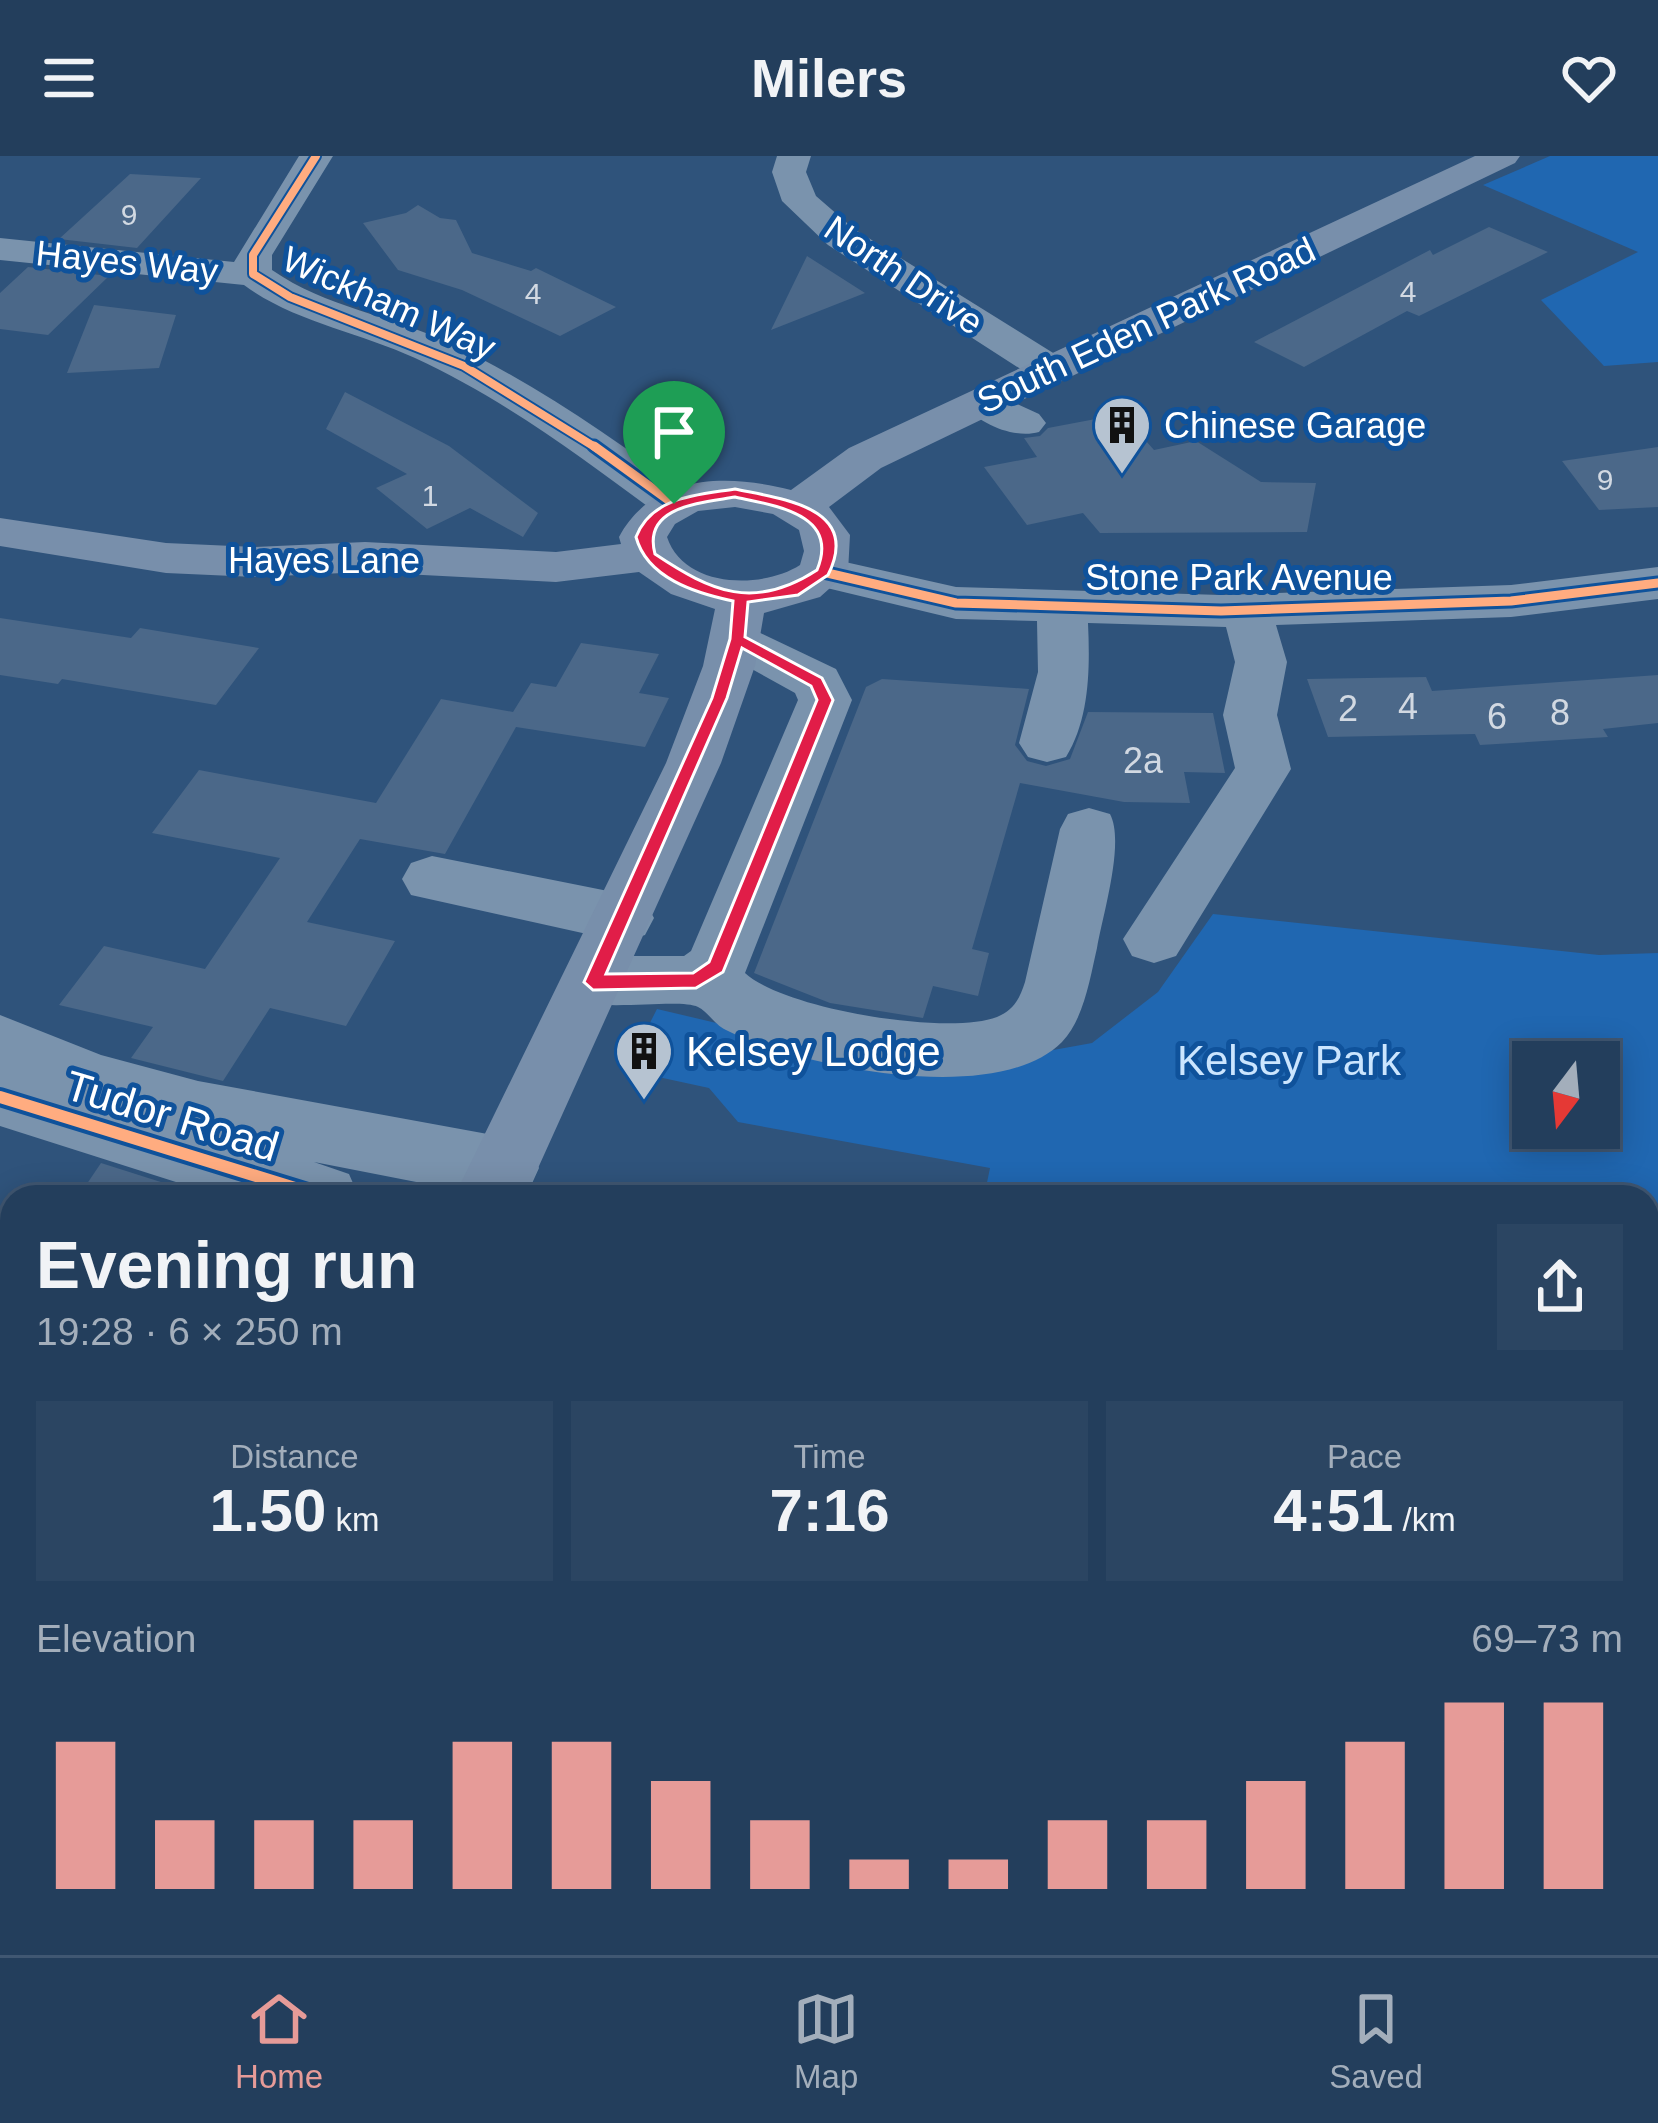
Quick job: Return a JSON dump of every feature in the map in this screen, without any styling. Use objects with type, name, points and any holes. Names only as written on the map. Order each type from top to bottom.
[{"type":"main road","name":"South Eden Park Road","points":[[798,507],[855,463],[1502,156]]},
{"type":"main road","points":[[496,1183],[623,917],[712,715],[739,619],[823,572],[830,542],[824,526],[798,507],[735,493],[674,504],[648,525],[644,537],[649,556],[739,619]]},
{"type":"main road","name":"Hayes Lane","points":[[0,532],[166,558],[255,562],[365,557],[556,568],[649,556]]},
{"type":"street","name":"Wickham Way","points":[[316,156],[253,255],[254,274],[280,292],[392,333],[507,388],[674,504]]},
{"type":"street","name":"North Drive","points":[[794,156],[789,172],[800,201],[842,237],[1051,370]]},
{"type":"street","name":"Hayes Way","points":[[0,249],[205,273],[254,274]]},
{"type":"street","points":[[984,401],[1024,423]]},
{"type":"street","name":"Stone Park Avenue","points":[[823,572],[950,602],[1032,594],[1511,601],[1658,584]]},
{"type":"street","points":[[1032,594],[1064,672],[1047,743]]},
{"type":"street","points":[[1154,939],[1263,769],[1250,716],[1261,662],[1225,595]]},
{"type":"street","points":[[593,982],[696,981],[716,967],[825,700],[817,682],[739,619]]},
{"type":"street","points":[[708,976],[749,1012],[898,1048],[946,1051],[1018,1039],[1032,1031],[1049,1005],[1089,829]]},
{"type":"street","points":[[432,879],[623,917]]},
{"type":"street","points":[[0,1042],[91,1081],[496,1183]]},
{"type":"street","name":"Tudor Road","points":[[0,1097],[285,1185]]},
{"type":"green space","points":[[1550,156],[1658,156],[1658,362],[1604,366],[1541,300],[1638,252],[1483,185]]},
{"type":"green space","name":"Kelsey Park","points":[[1213,914],[1599,955],[1658,953],[1658,1185],[986,1185],[990,1168],[738,1122],[709,1088],[626,1070],[657,1009],[904,1067],[966,1066],[1092,1043],[1158,992]]},
{"type":"building","points":[[130,174],[201,178],[137,248],[59,239]]},
{"type":"building","points":[[418,205],[440,218],[456,220],[472,253],[531,271],[536,268],[616,307],[560,336],[462,290],[398,270],[363,223],[406,213]]},
{"type":"building","points":[[1489,227],[1548,252],[1419,316],[1407,311],[1304,367],[1254,342],[1430,250],[1433,255]]},
{"type":"building","points":[[807,256],[865,293],[771,330]]},
{"type":"building","points":[[28,267],[109,276],[48,335],[0,329],[0,293]]},
{"type":"building","points":[[94,305],[176,315],[159,368],[67,373]]},
{"type":"building","points":[[345,392],[449,446],[538,513],[523,537],[470,508],[427,529],[376,488],[407,474],[326,429]]},
{"type":"building","name":"Chinese Garage","points":[[1122,414],[1154,450],[1196,441],[1261,482],[1316,483],[1307,532],[1100,533],[1083,513],[1027,525],[984,467],[1037,457],[1024,438],[1040,436],[1048,428]]},
{"type":"building","points":[[1658,447],[1658,507],[1599,510],[1562,461]]},
{"type":"building","points":[[0,618],[131,638],[140,628],[259,648],[216,705],[62,679],[58,684],[0,675]]},
{"type":"building","points":[[581,643],[659,654],[639,693],[669,698],[645,747],[516,727],[445,854],[360,839],[307,922],[395,941],[346,1026],[270,1008],[223,1081],[131,1058],[153,1027],[59,1005],[104,946],[205,969],[280,858],[152,833],[199,770],[376,803],[441,699],[513,712],[531,683],[556,687]]},
{"type":"building","points":[[1658,675],[1658,723],[1603,729],[1608,737],[1480,745],[1475,734],[1328,737],[1307,679],[1426,677],[1432,691]]},
{"type":"building","points":[[882,679],[1029,689],[1015,745],[1027,761],[1046,766],[1070,759],[1088,712],[1213,713],[1225,773],[1184,772],[1190,803],[1124,802],[1020,783],[972,949],[989,953],[978,996],[933,986],[923,1018],[830,1003],[754,973],[866,687]]},
{"type":"building","points":[[101,1163],[170,1185],[86,1185]]},
{"type":"cycle path","points":[[316,156],[253,255],[253,274],[290,297],[412,341],[464,366],[556,421],[674,504]]},
{"type":"cycle path","points":[[823,572],[956,603],[1221,611],[1511,601],[1658,583]]},
{"type":"cycle path","points":[[0,1097],[285,1185]]},
{"type":"place","name":"Chinese Garage","points":[[1122,476]]},
{"type":"place","name":"Kelsey Lodge","points":[[644,1102]]},
{"type":"route","points":[[674,504],[648,525],[644,537],[649,556],[697,589],[741,598],[737,639],[817,682],[825,700],[716,967],[696,981],[593,982],[719,698],[737,639],[741,598],[793,592],[823,572],[829,556],[824,526],[798,507],[735,493],[674,504]]}]
